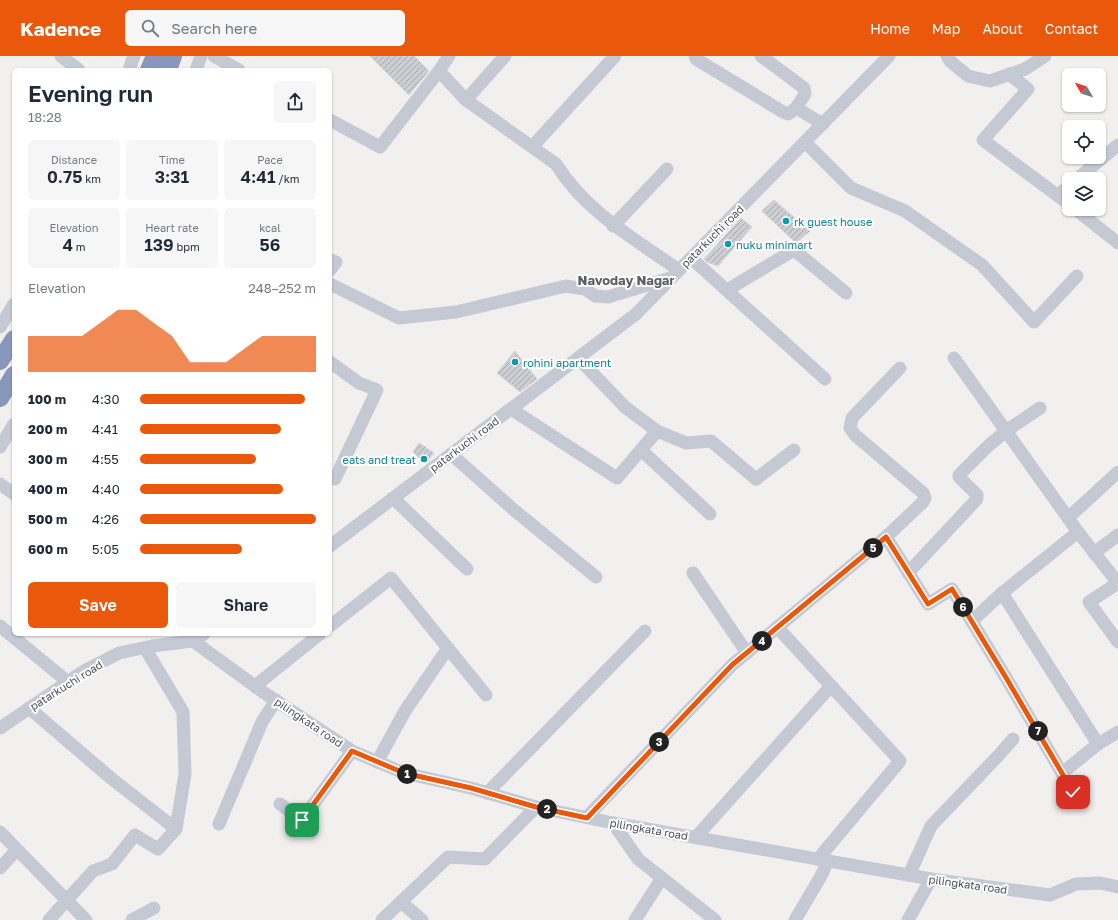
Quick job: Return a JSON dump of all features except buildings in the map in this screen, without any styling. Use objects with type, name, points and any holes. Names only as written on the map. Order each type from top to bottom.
[{"type":"highway","points":[[150,68],[155,56]]},
{"type":"highway","points":[[169,68],[173,56]]},
{"type":"highway","points":[[0,361],[12,342]]},
{"type":"highway","points":[[0,398],[12,378]]},
{"type":"street","points":[[61,56],[76,68]]},
{"type":"street","points":[[130,68],[134,56]]},
{"type":"street","points":[[197,68],[201,56]]},
{"type":"street","points":[[214,56],[235,68]]},
{"type":"street","points":[[332,121],[380,147],[449,56]]},
{"type":"street","points":[[466,100],[505,56]]},
{"type":"street","points":[[532,147],[615,56]]},
{"type":"street","points":[[695,56],[696,59],[788,114],[796,108],[805,94],[804,88],[761,56]]},
{"type":"street","name":"patarkuchi road","points":[[332,544],[636,314],[889,56]]},
{"type":"street","points":[[947,56],[950,61],[968,76],[990,81],[1025,69],[1045,56]]},
{"type":"street","points":[[439,71],[466,100],[556,164],[564,178],[586,202],[675,274]]},
{"type":"street","points":[[1009,74],[1028,89],[983,140],[1062,198]]},
{"type":"street","points":[[796,108],[823,124]]},
{"type":"street","points":[[805,142],[851,188],[905,210],[982,265],[1034,322],[1077,276]]},
{"type":"street","points":[[1085,172],[1118,145]]},
{"type":"street","points":[[614,226],[667,169]]},
{"type":"street","points":[[1058,195],[1062,192]]},
{"type":"street","points":[[1084,216],[1118,243]]},
{"type":"street","points":[[727,290],[794,250],[846,293]]},
{"type":"street","points":[[691,258],[825,379]]},
{"type":"street","points":[[332,261],[336,262],[332,267]]},
{"type":"street","points":[[332,285],[399,318],[456,312],[566,286],[585,289],[594,296],[608,297],[675,274]]},
{"type":"street","points":[[0,327],[12,307]]},
{"type":"street","points":[[578,358],[625,407],[657,431],[686,443],[711,440],[756,479],[794,450]]},
{"type":"street","points":[[954,358],[1094,554],[1118,583],[1089,602],[1118,642]]},
{"type":"street","points":[[332,363],[359,383],[377,390],[335,479],[332,478]]},
{"type":"street","points":[[587,818],[732,665],[886,537],[924,502],[925,498],[923,493],[855,435],[850,428],[852,418],[900,368]]},
{"type":"street","points":[[908,573],[977,499],[977,495],[961,480],[959,474],[1006,431],[1040,408]]},
{"type":"street","points":[[511,409],[617,478],[657,431]]},
{"type":"street","points":[[0,447],[12,427]]},
{"type":"street","points":[[641,450],[710,514]]},
{"type":"street","points":[[451,454],[514,510],[596,577]]},
{"type":"street","points":[[1068,518],[1118,472]]},
{"type":"street","points":[[0,484],[12,493]]},
{"type":"street","points":[[394,498],[467,569]]},
{"type":"street","points":[[972,621],[1002,593],[1078,532]]},
{"type":"street","points":[[1094,554],[1118,535]]},
{"type":"street","points":[[886,537],[928,604],[952,589],[1073,792]]},
{"type":"street","points":[[694,573],[747,653]]},
{"type":"street","points":[[332,624],[391,578],[486,695]]},
{"type":"street","points":[[1002,593],[1098,744]]},
{"type":"street","points":[[0,626],[12,636]]},
{"type":"street","points":[[777,628],[900,761],[823,860],[821,876],[795,920]]},
{"type":"street","points":[[487,793],[646,631]]},
{"type":"street","points":[[12,636],[68,682]]},
{"type":"street","name":"patarkuchi road","points":[[0,728],[84,671],[119,653],[193,641],[201,636]]},
{"type":"street","points":[[255,686],[318,636]]},
{"type":"street","name":"pilingkata road","points":[[193,641],[255,686],[352,751],[404,773],[487,793],[536,807],[587,818],[931,879],[1050,895],[1076,884],[1100,883],[1118,887]]},
{"type":"street","points":[[49,920],[93,871],[112,864],[135,835],[158,849],[176,829],[185,774],[183,712],[145,648]]},
{"type":"street","points":[[377,762],[405,711],[448,648]]},
{"type":"street","points":[[696,837],[831,686]]},
{"type":"street","points":[[219,824],[262,722],[276,700]]},
{"type":"street","points":[[29,708],[112,779],[176,829]]},
{"type":"street","points":[[1062,773],[1098,744],[1118,732]]},
{"type":"street","points":[[908,875],[931,826],[1013,739]]},
{"type":"street","points":[[280,804],[302,820],[352,751]]},
{"type":"street","points":[[382,920],[448,857],[485,859],[536,807]]},
{"type":"street","points":[[613,823],[638,860],[715,920]]},
{"type":"street","points":[[0,832],[65,903],[76,920]]},
{"type":"street","points":[[0,843],[65,903],[86,920]]},
{"type":"street","points":[[0,868],[12,855]]},
{"type":"street","points":[[635,920],[662,878]]},
{"type":"street","points":[[908,920],[931,879]]},
{"type":"street","points":[[401,902],[422,920]]},
{"type":"street","points":[[132,920],[154,908]]},
{"type":"place","name":"rk guest house","points":[[786,221]]},
{"type":"place","name":"nuku minimart","points":[[728,244]]},
{"type":"place","name":"rohini apartment","points":[[515,362]]},
{"type":"place","name":"eats and treat","points":[[424,459]]},
{"type":"district","name":"Navoday Nagar","points":[[626,280]]},
{"type":"route","points":[[302,820],[352,751],[404,773],[471,788],[536,807],[587,818],[732,665],[886,537],[928,604],[952,589],[1073,792]]}]
